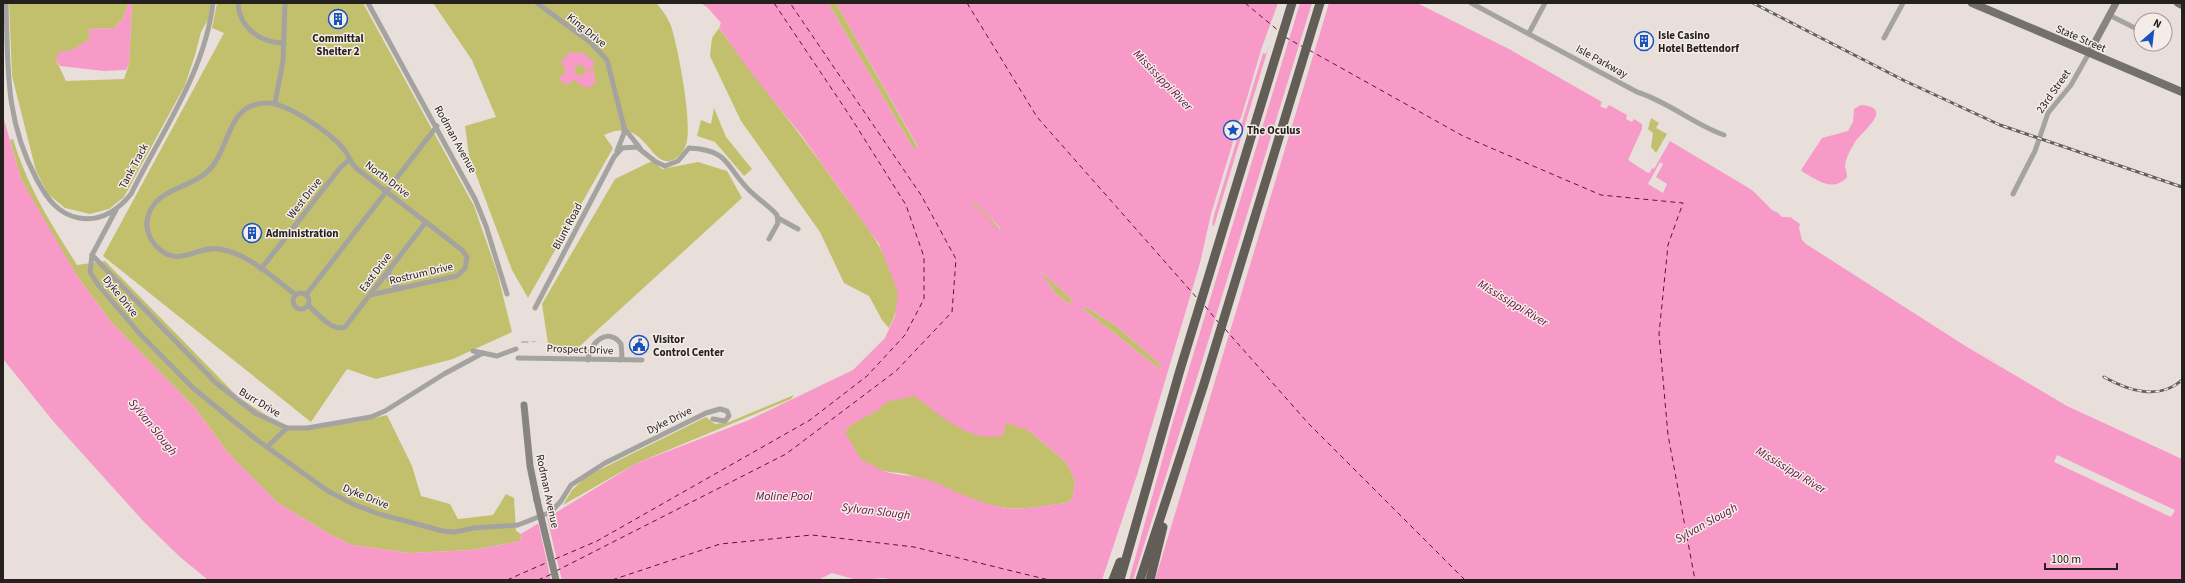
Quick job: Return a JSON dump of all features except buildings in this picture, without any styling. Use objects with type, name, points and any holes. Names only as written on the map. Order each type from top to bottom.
[{"type":"highway","points":[[1120,580],[1180,370],[1292,3]]},
{"type":"highway","points":[[1140,580],[1204,384],[1320,3]]},
{"type":"highway","points":[[1150,580],[1170,488]]},
{"type":"highway","points":[[1113,580],[1135,526]]},
{"type":"main road","name":"State Street","points":[[1972,3],[2182,92]]},
{"type":"main road","points":[[2178,3],[2182,6]]},
{"type":"street","name":"Tank Track","points":[[6,3],[11,108],[19,140],[36,178],[50,202],[61,211],[71,216],[84,219],[95,218],[116,210],[131,194],[189,82],[203,48],[213,3]]},
{"type":"street","points":[[238,3],[240,17],[251,31],[265,40],[284,43]]},
{"type":"street","points":[[285,3],[284,43],[275,103],[256,104],[239,114],[230,128],[220,155],[212,166],[197,180],[160,197],[151,208],[147,224],[150,237],[156,246],[170,255],[186,257],[202,250],[218,249],[240,256],[261,269],[296,295]]},
{"type":"street","name":"Rodman Avenue","points":[[368,3],[437,126],[482,214],[507,294]]},
{"type":"street","name":"King Drive","points":[[537,3],[591,43],[607,60],[624,127]]},
{"type":"street","name":"Isle Parkway","points":[[1471,3],[1530,33],[1637,92],[1656,98],[1695,123],[1724,134]]},
{"type":"street","points":[[1530,33],[1535,20],[1545,3]]},
{"type":"street","points":[[1884,38],[1903,3]]},
{"type":"street","name":"23rd Street","points":[[2013,194],[2035,151],[2048,113],[2071,85],[2116,3]]},
{"type":"street","points":[[2109,15],[2133,27]]},
{"type":"street","name":"North Drive","points":[[275,103],[293,111],[335,140],[345,150],[356,168],[387,190],[462,250],[467,261]]},
{"type":"street","points":[[306,295],[437,126]]},
{"type":"street","points":[[624,127],[641,149]]},
{"type":"street","name":"Blunt Road","points":[[535,308],[616,153],[624,133],[624,127]]},
{"type":"street","points":[[616,153],[626,147],[637,146],[656,162],[665,166],[678,161],[689,148],[709,150],[723,157],[747,188],[776,213],[778,218],[798,229]]},
{"type":"street","name":"West Drive","points":[[261,269],[340,168],[350,159]]},
{"type":"street","name":"Dyke Drive","points":[[116,210],[92,256],[90,268],[94,279],[140,334],[209,402],[314,482],[353,504],[406,522],[443,531],[454,532],[474,528],[518,525],[551,512],[561,501],[568,488],[577,480],[621,453],[706,413],[720,409],[727,411],[729,416],[725,421],[713,419]]},
{"type":"street","points":[[769,238],[776,227],[778,218]]},
{"type":"street","name":"East Drive","points":[[308,306],[335,327],[345,327],[426,222]]},
{"type":"street","name":"Burr Drive","points":[[92,256],[216,383],[255,413],[287,428],[325,426],[378,415],[444,374],[483,353]]},
{"type":"street","name":"Rostrum Drive","points":[[370,295],[457,276],[463,272],[467,261]]},
{"type":"street","points":[[389,270],[388,276],[390,282],[400,289]]},
{"type":"street","points":[[300,293],[306,295],[309,301],[308,306],[301,309],[296,307],[294,302],[296,295],[300,293]]},
{"type":"street","points":[[588,360],[590,350],[596,341],[604,336],[608,336],[616,338],[621,344],[622,356],[620,360]]},
{"type":"street","points":[[473,351],[497,356],[516,349]]},
{"type":"street","name":"Prospect Drive","points":[[518,358],[642,360]]},
{"type":"street","name":"Rodman Avenue","points":[[524,405],[530,466],[556,580]]},
{"type":"street","points":[[267,447],[287,428]]},
{"type":"shaded area","points":[[9,3],[129,3],[122,20],[113,29],[99,28],[89,30],[90,39],[56,60],[66,81],[124,79],[129,64],[132,5],[134,3],[211,3],[208,20],[201,32],[185,85],[124,197],[109,209],[90,214],[65,208],[48,194],[36,171],[12,76]]},
{"type":"shaded area","points":[[217,3],[363,3],[474,206],[497,272],[512,332],[453,359],[376,379],[347,369],[311,422],[103,256],[224,33],[212,28]]},
{"type":"shaded area","points":[[433,3],[656,3],[666,15],[671,26],[678,54],[686,101],[688,130],[687,141],[684,149],[676,159],[665,161],[658,158],[646,144],[630,132],[618,131],[604,135],[613,148],[528,298],[512,270],[469,156],[465,126],[496,117],[472,60]]},
{"type":"shaded area","points":[[828,3],[836,3],[918,148],[913,148]]},
{"type":"shaded area","points":[[719,28],[796,129],[867,226],[882,250],[894,277],[898,291],[895,315],[889,328],[882,320],[869,296],[844,283],[820,232],[741,121],[710,56],[712,38]]},
{"type":"shaded area","points":[[714,108],[726,137],[752,169],[744,176],[715,142],[697,136],[701,120],[711,124]]},
{"type":"shaded area","points":[[1651,118],[1659,123],[1656,128],[1667,134],[1656,153],[1651,147],[1653,133],[1648,129]]},
{"type":"shaded area","points":[[13,139],[19,157],[40,204],[77,265],[105,261],[238,397],[289,430],[358,422],[387,415],[412,466],[421,496],[450,504],[458,519],[493,515],[506,494],[514,498],[516,531],[521,534],[520,541],[473,550],[409,553],[352,545],[331,535],[278,503],[229,454],[195,408],[111,322],[77,276],[21,179],[10,140]]},
{"type":"shaded area","points":[[652,161],[662,169],[698,162],[727,171],[742,198],[570,355],[549,350],[542,304],[615,179]]},
{"type":"shaded area","points":[[970,201],[974,201],[1000,229],[999,232]]},
{"type":"shaded area","points":[[1040,271],[1071,298],[1072,301],[1069,304],[1055,293]]},
{"type":"shaded area","points":[[1086,307],[1115,325],[1159,363],[1161,370],[1083,309]]},
{"type":"shaded area","points":[[904,382],[1028,430],[1066,462],[1075,480],[1073,498],[1067,503],[1030,508],[1007,508],[994,506],[909,475],[872,469],[862,464],[838,432]]},
{"type":"shaded area","points":[[794,395],[791,399],[635,464],[563,505],[572,490],[587,476],[706,417],[715,424],[729,422]]},
{"type":"water","points":[[129,3],[134,3],[132,5],[129,64],[126,70],[104,71],[60,66],[56,60],[59,52],[72,50],[90,39],[88,30],[99,28],[113,29],[122,20]]},
{"type":"water","points":[[695,3],[828,3],[913,148],[918,147],[836,3],[1420,3],[1510,48],[1643,123],[1644,132],[1630,160],[1650,172],[1670,138],[1754,189],[1782,217],[1790,217],[1800,224],[1806,241],[1887,295],[2036,387],[2182,458],[2182,580],[895,580],[883,578],[857,580],[832,573],[818,580],[208,580],[180,557],[144,522],[53,421],[3,359],[3,116],[21,179],[77,276],[111,322],[195,408],[229,454],[278,503],[331,535],[352,545],[409,553],[473,550],[520,541],[521,534],[635,464],[749,420],[853,370],[885,338],[895,316],[898,292],[879,244],[802,136],[749,70],[704,6]],"holes":[[[971,201],[974,202],[1000,228],[1000,231]],[[1040,271],[1071,298],[1072,301],[1069,304],[1055,293]],[[1086,307],[1115,325],[1159,363],[1161,370],[1083,309]],[[915,396],[956,426],[978,435],[990,437],[1002,436],[1006,423],[1028,430],[1066,462],[1075,480],[1073,498],[1067,503],[1029,508],[1006,508],[986,504],[926,479],[886,472],[861,460],[845,432],[851,425],[878,410],[887,402]]]},
{"type":"water","points":[[570,52],[583,53],[594,61],[593,68],[585,71],[585,68],[579,64],[574,70],[579,76],[593,69],[596,81],[591,87],[583,87],[574,80],[567,85],[560,80],[560,77],[566,72],[561,61]]},
{"type":"water","points":[[1861,105],[1871,107],[1876,111],[1876,116],[1873,122],[1857,139],[1849,152],[1845,164],[1847,177],[1842,182],[1831,185],[1825,184],[1803,172],[1801,170],[1822,138],[1848,131],[1853,122],[1854,109]]},
{"type":"pier","points":[[693,3],[702,4],[707,7],[721,23],[718,29],[703,8],[696,7]]},
{"type":"pier","points":[[1278,3],[1300,3],[1173,421],[1129,580],[1102,580],[1138,472],[1200,263],[1211,214],[1233,142],[1232,130],[1241,118],[1262,47]],"holes":[[[1269,45],[1214,226],[1212,225],[1214,215],[1263,53],[1266,54]]]},
{"type":"pier","points":[[1312,3],[1329,3],[1155,580],[1133,580],[1196,381]]},
{"type":"pier","points":[[1417,3],[1424,3],[1511,46],[1644,122],[1646,132],[1633,159],[1651,170],[1650,172],[1648,173],[1628,160],[1642,129],[1642,124],[1634,119],[1632,122],[1626,119],[1627,115],[1609,105],[1606,109],[1600,106],[1602,102],[1509,49]]},
{"type":"pier","points":[[1669,136],[1755,187],[1783,215],[1787,215],[1789,218],[1772,210],[1752,190],[1670,141],[1654,169],[1651,167]]},
{"type":"pier","points":[[1660,162],[1663,164],[1656,177],[1667,184],[1663,193],[1648,184]]},
{"type":"pier","points":[[1800,224],[1803,227],[1807,240],[1814,245],[1992,360],[2069,403],[2182,456],[2182,459],[2067,406],[1967,347],[1806,244],[1802,240],[1799,228]]},
{"type":"pier","points":[[2057,455],[2175,510],[2171,517],[2054,462]]},
{"type":"pier","points":[[547,517],[562,580],[551,580],[538,522]]},
{"type":"ferry route","points":[[555,559],[597,541],[810,420],[867,376],[905,335],[924,299],[924,257],[906,205],[848,113],[774,3]]},
{"type":"ferry route","points":[[556,571],[786,454],[896,371],[952,312],[956,259],[921,195],[790,3]]},
{"type":"ferry route","points":[[967,3],[1037,117],[1197,298]]},
{"type":"ferry route","points":[[1245,3],[1280,32]]},
{"type":"ferry route","points":[[1285,37],[1303,47]]},
{"type":"ferry route","points":[[1309,50],[1463,136],[1601,195],[1683,203],[1668,245],[1659,334],[1668,435],[1695,580]]},
{"type":"ferry route","points":[[1205,306],[1218,322]]},
{"type":"ferry route","points":[[1225,329],[1308,423],[1465,580]]},
{"type":"ferry route","points":[[612,580],[720,544],[812,535],[914,547],[1049,580]]},
{"type":"ferry route","points":[[507,580],[548,562]]},
{"type":"ferry route","points":[[538,580],[552,574]]},
{"type":"railway","points":[[1753,3],[1905,81],[2000,125],[2182,187]]},
{"type":"railway","points":[[2104,377],[2123,386],[2153,392],[2173,386],[2182,380]]},
{"type":"place","name":"Committal Shelter 2","points":[[338,19]]},
{"type":"place","name":"Isle Casino Hotel Bettendorf","points":[[1644,41]]},
{"type":"place","name":"The Oculus","points":[[1233,130]]},
{"type":"place","name":"Administration","points":[[252,233]]},
{"type":"place","name":"Visitor Control Center","points":[[639,345]]},
{"type":"water label","name":"Mississippi River","points":[[1163,80]]},
{"type":"water label","name":"Mississippi River","points":[[1513,303]]},
{"type":"water label","name":"Sylvan Slough","points":[[153,427]]},
{"type":"water label","name":"Mississippi River","points":[[1791,470]]},
{"type":"water label","name":"Moline Pool","points":[[784,496]]},
{"type":"water label","name":"Sylvan Slough","points":[[876,511]]},
{"type":"water label","name":"Sylvan Slough","points":[[1706,523]]}]
